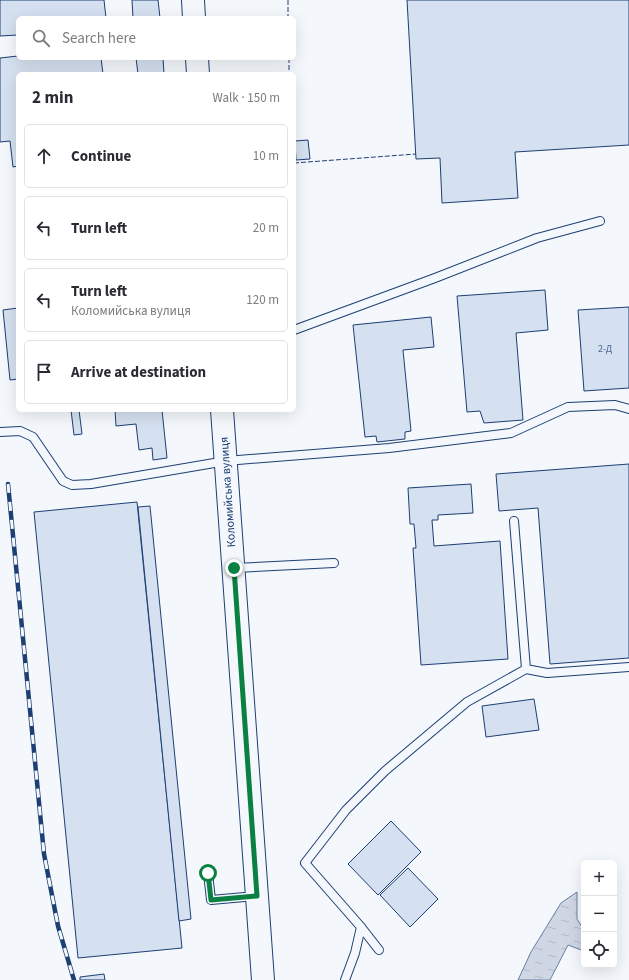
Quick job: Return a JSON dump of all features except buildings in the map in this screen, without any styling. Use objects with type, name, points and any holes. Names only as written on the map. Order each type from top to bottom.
[{"type":"street","points":[[193,0],[194,16]]},
{"type":"street","points":[[197,60],[198,72]]},
{"type":"street","name":"Коломийська вулиця","points":[[222,412],[263,980]]},
{"type":"lane","points":[[296,329],[435,278],[537,238],[600,221]]},
{"type":"lane","points":[[0,432],[20,431],[33,438],[63,481],[72,485],[91,484],[226,461],[390,448],[511,433],[568,407],[615,405],[629,409]]},
{"type":"lane","points":[[514,522],[526,669]]},
{"type":"lane","points":[[234,568],[334,562]]},
{"type":"lane","points":[[379,950],[305,863],[346,810],[385,771],[467,702],[526,669],[547,673],[629,667]]},
{"type":"lane","points":[[208,873],[211,900],[257,896]]},
{"type":"lane","points":[[345,980],[355,953],[361,927]]},
{"type":"water","points":[[577,892],[577,919],[581,925],[581,950],[568,945],[550,980],[518,980],[531,952],[561,903]]},
{"type":"railway","points":[[8,484],[44,854],[58,926],[74,980]]},
{"type":"fence","points":[[288,0],[288,16]]},
{"type":"fence","points":[[289,60],[289,72]]},
{"type":"fence","points":[[296,163],[416,154]]},
{"type":"route","points":[[208,873],[211,900],[257,896],[234,568]]}]
